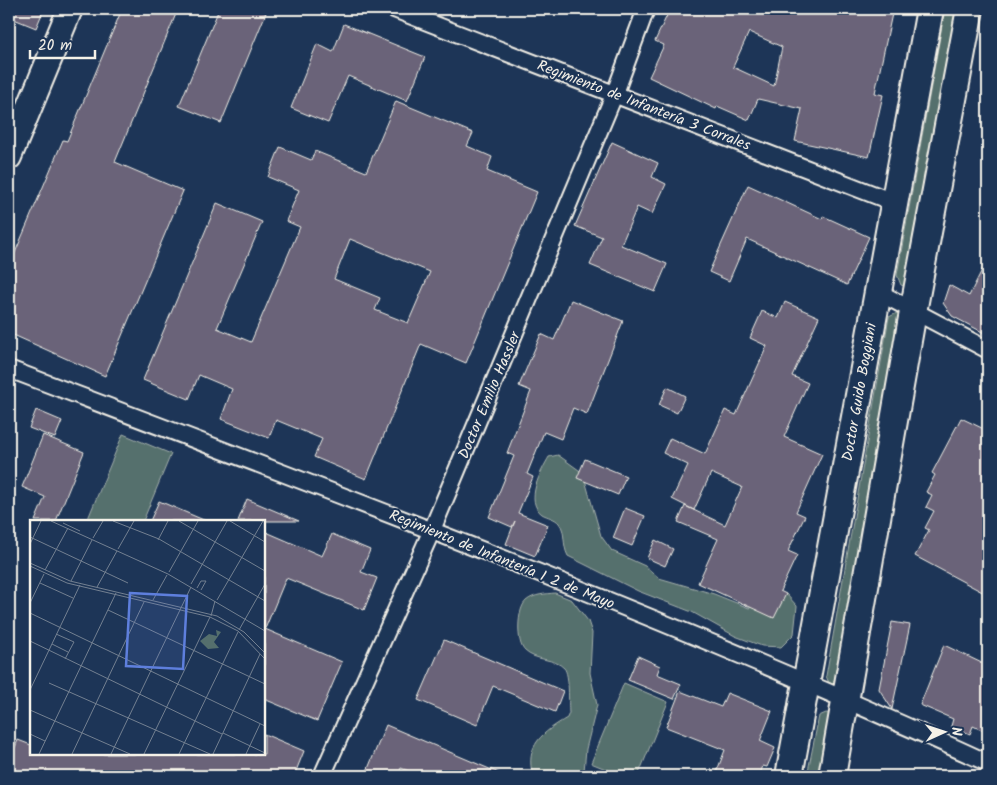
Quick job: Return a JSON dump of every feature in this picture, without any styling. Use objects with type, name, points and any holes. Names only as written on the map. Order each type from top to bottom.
[{"type":"main road","name":"Doctor Guido Boggiani","points":[[789,776],[930,9]]},
{"type":"main road","points":[[832,776],[913,312],[970,9]]},
{"type":"street","points":[[9,157],[70,9]]},
{"type":"street","name":"Regimiento de Infantería 3 Corrales","points":[[394,9],[894,202]]},
{"type":"street","name":"Doctor Emilio Hassler","points":[[322,776],[432,530],[614,93],[646,9]]},
{"type":"street","points":[[878,292],[988,350]]},
{"type":"street","name":"Regimiento de Infantería 1 2 de Mayo","points":[[9,369],[432,530],[846,698],[988,763]]},
{"type":"green space","points":[[945,9],[964,9],[908,287],[901,285],[897,275]]},
{"type":"green space","points":[[897,313],[904,315],[837,685],[829,683],[826,676],[889,317]]},
{"type":"green space","points":[[123,434],[171,454],[143,520],[87,520]]},
{"type":"green space","points":[[558,455],[583,473],[601,536],[612,551],[645,566],[659,578],[714,594],[749,608],[786,594],[797,606],[794,634],[781,647],[762,646],[735,636],[692,612],[638,591],[568,556],[561,526],[555,520],[542,514],[534,502],[536,486],[542,470],[549,457]]},
{"type":"green space","points":[[555,593],[572,600],[588,621],[592,633],[590,673],[597,705],[586,749],[584,771],[581,776],[533,776],[531,765],[533,748],[538,741],[550,729],[567,718],[569,713],[568,682],[566,671],[560,665],[525,651],[520,641],[519,618],[526,601],[540,595]]},
{"type":"green space","points":[[624,683],[668,702],[638,776],[623,776],[591,763]]},
{"type":"green space","points":[[826,713],[833,714],[825,776],[807,776],[819,716]]},
{"type":"building","points":[[9,9],[44,9],[36,28],[9,17]]},
{"type":"building","points":[[122,9],[178,9],[115,162],[183,191],[105,376],[9,333],[9,267],[63,140],[67,141]]},
{"type":"building","points":[[219,9],[255,9],[266,13],[221,123],[179,106]]},
{"type":"building","points":[[670,9],[893,9],[875,93],[883,95],[869,157],[795,141],[802,109],[758,99],[749,120],[717,106],[716,109],[649,77],[664,45],[655,41]],"holes":[[[749,32],[782,47],[774,86],[733,67]]]},
{"type":"building","points":[[344,24],[425,57],[407,101],[348,76],[328,123],[291,108],[317,44],[333,52]]},
{"type":"building","points":[[396,101],[473,133],[467,146],[492,157],[487,171],[537,192],[466,363],[421,344],[366,479],[314,457],[322,439],[276,420],[269,438],[221,419],[232,389],[199,375],[189,399],[143,380],[217,203],[262,222],[217,328],[251,342],[300,227],[286,221],[299,190],[268,177],[280,147],[311,160],[315,151],[366,172]],"holes":[[[350,239],[430,272],[408,323],[375,310],[380,298],[334,279]]]},
{"type":"building","points":[[612,142],[658,163],[652,177],[666,184],[652,214],[637,207],[621,245],[667,264],[655,292],[590,265],[602,237],[575,226]]},
{"type":"building","points":[[748,185],[822,219],[823,216],[869,237],[847,285],[747,239],[729,281],[709,272]]},
{"type":"building","points":[[988,258],[988,335],[952,316],[943,303],[949,285],[969,296]]},
{"type":"building","points":[[571,300],[623,321],[587,414],[573,408],[561,439],[544,432],[527,474],[533,477],[518,513],[548,525],[535,556],[506,544],[515,521],[512,527],[489,517],[514,456],[507,453],[531,391],[519,386],[541,334],[554,340]]},
{"type":"building","points":[[785,302],[819,317],[792,376],[808,383],[784,437],[822,454],[796,512],[805,516],[788,551],[797,555],[780,591],[786,594],[774,618],[698,583],[718,539],[678,522],[685,506],[725,525],[742,487],[711,473],[694,510],[672,499],[688,465],[663,453],[670,438],[705,454],[725,410],[736,415],[767,346],[750,338],[762,311],[778,318]]},
{"type":"building","points":[[667,387],[685,396],[677,413],[659,405]]},
{"type":"building","points":[[36,410],[62,421],[55,438],[29,428]]},
{"type":"building","points":[[961,418],[988,431],[988,595],[915,556],[929,530],[925,528],[934,511],[926,507],[932,495],[926,492],[935,475],[932,473]]},
{"type":"building","points":[[43,435],[84,452],[56,520],[35,520],[45,497],[22,487]]},
{"type":"building","points":[[585,459],[626,476],[618,495],[577,478]]},
{"type":"building","points":[[247,499],[299,521],[265,521],[238,520]]},
{"type":"building","points":[[159,501],[204,520],[150,520]]},
{"type":"building","points":[[625,508],[645,516],[632,546],[613,538]]},
{"type":"building","points":[[265,531],[322,556],[332,534],[370,550],[361,572],[377,578],[364,610],[286,578],[265,629]]},
{"type":"building","points":[[655,540],[673,549],[665,566],[647,558]]},
{"type":"building","points":[[892,622],[910,625],[892,709],[879,689]]},
{"type":"building","points":[[265,629],[342,662],[317,721],[265,699]]},
{"type":"building","points":[[444,640],[563,691],[555,712],[493,686],[477,725],[418,700]]},
{"type":"building","points":[[944,645],[988,666],[988,733],[973,726],[970,734],[951,726],[953,719],[920,705]]},
{"type":"building","points":[[638,656],[660,666],[657,674],[681,684],[674,699],[628,680]]},
{"type":"building","points":[[680,691],[721,707],[727,693],[772,711],[760,741],[775,748],[767,767],[763,766],[759,776],[715,776],[725,750],[666,727]]},
{"type":"building","points":[[386,725],[506,776],[421,776],[401,768],[398,776],[365,776]]},
{"type":"building","points":[[265,734],[304,751],[294,776],[9,776],[9,762],[18,740],[30,745],[30,755],[265,755]]}]
